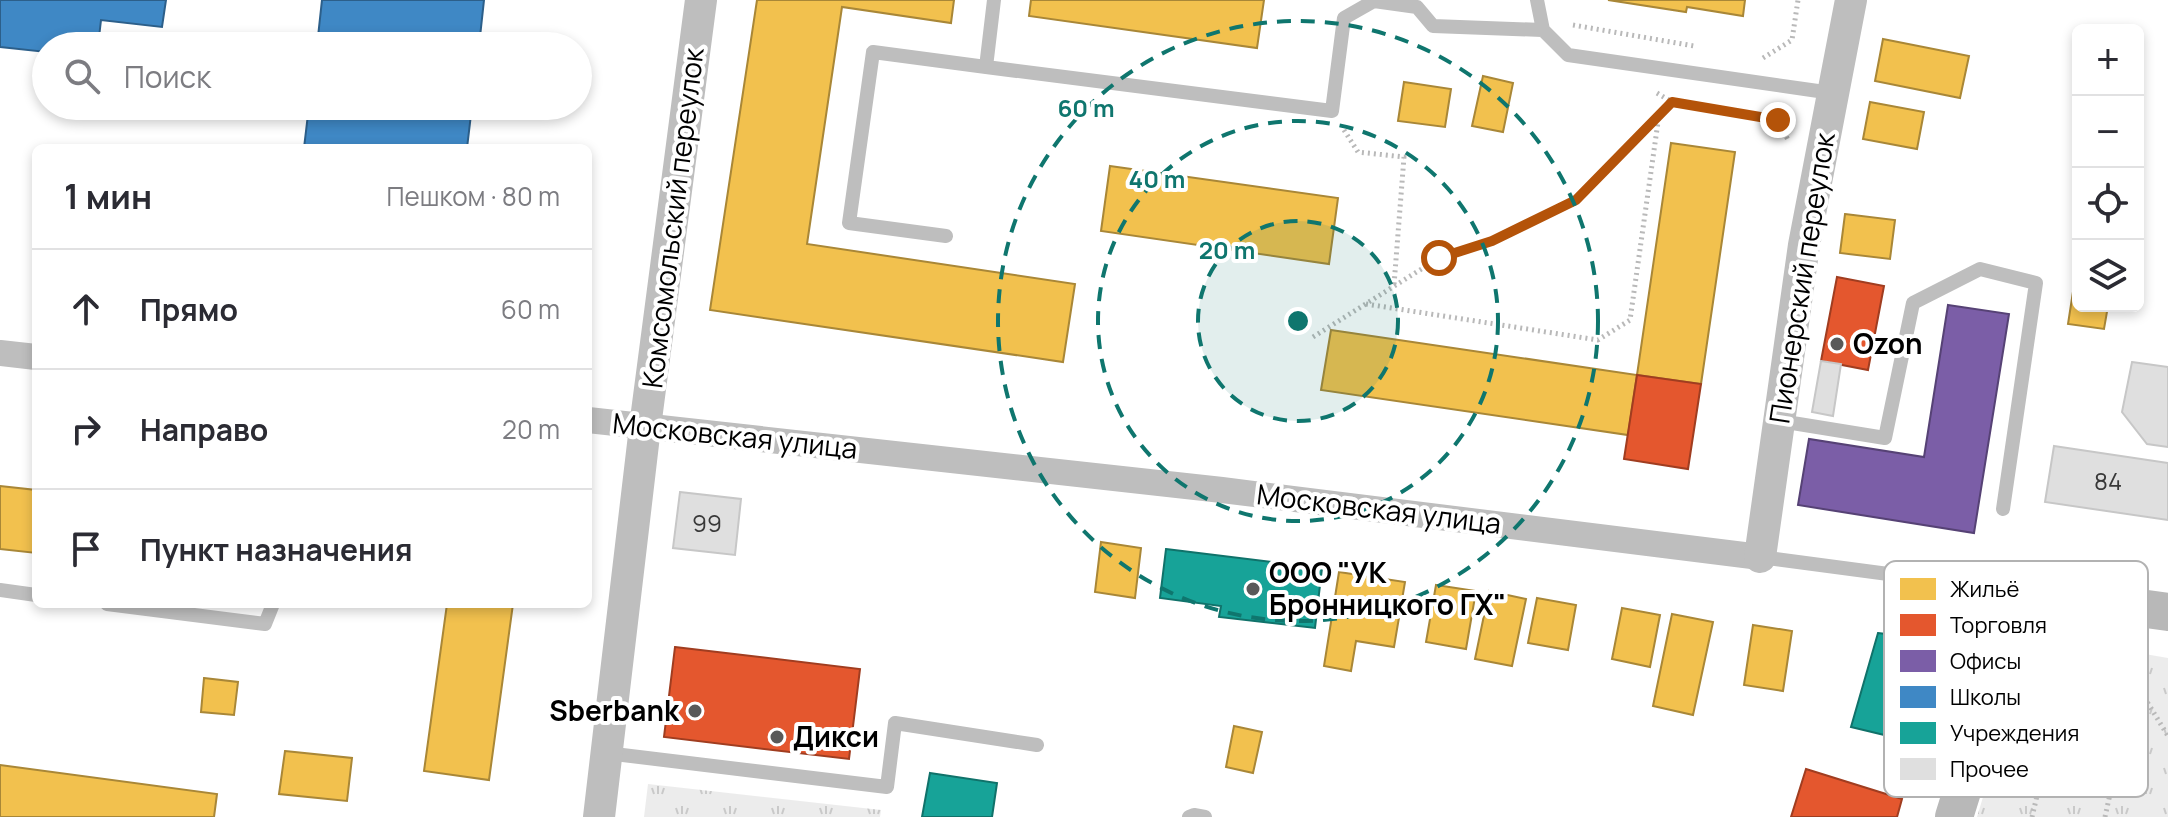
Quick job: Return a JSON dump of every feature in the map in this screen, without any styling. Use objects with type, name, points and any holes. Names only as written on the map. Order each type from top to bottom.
[{"type":"main road","name":"Московская улица","points":[[2148,609],[2168,612]]},
{"type":"main road","points":[[1954,817],[1960,797]]},
{"type":"street","name":"Комсомольский переулок","points":[[599,817],[645,427],[701,0]]},
{"type":"street","name":"Пионерский переулок","points":[[1760,557],[1804,245],[1851,0]]},
{"type":"street","points":[[0,353],[32,357]]},
{"type":"street","name":"Московская улица","points":[[592,420],[1222,490],[1760,557]]},
{"type":"lane","points":[[986,67],[994,0]]},
{"type":"lane","points":[[1537,0],[1542,30],[1568,55],[1832,93]]},
{"type":"lane","points":[[946,236],[849,223],[873,52],[1332,111],[1344,18],[1374,1],[1417,7],[1433,26],[1542,30]]},
{"type":"lane","points":[[1779,421],[1885,438],[1913,303],[1980,269],[2036,283],[2003,509]]},
{"type":"lane","name":"Московская улица","points":[[1760,557],[1884,573]]},
{"type":"lane","points":[[0,590],[32,594]]},
{"type":"lane","points":[[139,608],[265,624],[271,608]]},
{"type":"lane","points":[[606,753],[887,787],[895,723],[1037,745]]},
{"type":"lane","points":[[1189,817],[1205,817]]},
{"type":"path","points":[[1749,55],[1763,58],[1792,40],[1798,0]]},
{"type":"path","points":[[1564,17],[1571,25],[1704,48]]},
{"type":"path","points":[[1610,61],[1672,102],[1778,120],[1790,143]]},
{"type":"path","points":[[1313,337],[1439,258],[1492,241],[1576,200],[1672,102]]},
{"type":"path","points":[[1332,111],[1358,152],[1404,157],[1393,286]]},
{"type":"path","points":[[1366,304],[1598,340],[1630,320],[1659,115]]},
{"type":"path","points":[[2148,704],[2168,736]]},
{"type":"path","points":[[2032,817],[2037,797]]},
{"type":"path","points":[[2105,817],[2109,797]]},
{"type":"green space","points":[[2148,655],[2168,658],[2168,817],[1977,817],[1983,797],[2148,797]]},
{"type":"green space","points":[[648,784],[881,810],[880,817],[644,817]]},
{"type":"building: Жильё","points":[[757,0],[954,0],[951,23],[842,7],[807,244],[1075,284],[1063,362],[710,310]]},
{"type":"building: Жильё","points":[[1031,0],[1264,0],[1257,48],[1029,16]]},
{"type":"building: Жильё","points":[[1608,0],[1745,0],[1743,16],[1687,7],[1686,12]]},
{"type":"building: Жильё","points":[[1883,39],[1969,56],[1960,98],[1875,81]]},
{"type":"building: Жильё","points":[[1483,76],[1513,83],[1503,132],[1472,126]]},
{"type":"building: Жильё","points":[[1404,82],[1451,89],[1445,127],[1398,121]]},
{"type":"building: Жильё","points":[[1870,102],[1924,112],[1917,149],[1863,139]]},
{"type":"building: Жильё","points":[[1671,143],[1735,152],[1701,384],[1637,375]]},
{"type":"building: Жильё","points":[[1110,166],[1338,198],[1329,264],[1101,231]]},
{"type":"building: Жильё","points":[[1845,214],[1895,220],[1890,259],[1840,253]]},
{"type":"building: Жильё","points":[[2072,298],[2072,312],[2107,312],[2104,329],[2068,324]]},
{"type":"building: Жильё","points":[[1331,330],[1637,375],[1628,435],[1321,390]]},
{"type":"building: Жильё","points":[[0,486],[32,490],[32,553],[0,549]]},
{"type":"building: Жильё","points":[[1101,542],[1141,548],[1135,598],[1095,592]]},
{"type":"building: Жильё","points":[[1339,572],[1405,582],[1394,647],[1356,641],[1351,671],[1324,666]]},
{"type":"building: Жильё","points":[[1436,585],[1476,591],[1466,649],[1426,642]]},
{"type":"building: Жильё","points":[[1489,591],[1526,599],[1512,666],[1475,659]]},
{"type":"building: Жильё","points":[[1537,598],[1576,605],[1568,650],[1528,643]]},
{"type":"building: Жильё","points":[[446,608],[512,608],[489,780],[424,771]]},
{"type":"building: Жильё","points":[[1622,608],[1660,615],[1650,667],[1612,659]]},
{"type":"building: Жильё","points":[[1672,614],[1713,622],[1693,715],[1653,706]]},
{"type":"building: Жильё","points":[[1753,625],[1792,631],[1783,691],[1744,685]]},
{"type":"building: Жильё","points":[[204,678],[238,682],[234,715],[201,712]]},
{"type":"building: Жильё","points":[[1234,726],[1262,732],[1253,773],[1226,767]]},
{"type":"building: Жильё","points":[[285,751],[352,758],[347,801],[279,794]]},
{"type":"building: Жильё","points":[[0,765],[217,794],[214,817],[0,817]]},
{"type":"building: Торговля","points":[[1837,277],[1884,286],[1868,370],[1821,361]]},
{"type":"building: Торговля","points":[[1637,375],[1701,384],[1688,469],[1624,459]]},
{"type":"building: Торговля","points":[[675,647],[860,669],[849,759],[664,737]]},
{"type":"building: Торговля","points":[[1806,769],[1884,793],[1884,797],[1902,799],[1897,817],[1791,817]]},
{"type":"building: Офисы","points":[[1948,305],[2009,314],[1974,533],[1798,505],[1809,439],[1924,457]]},
{"type":"building: Школы","points":[[0,0],[166,0],[162,27],[101,20],[100,32],[32,32],[32,50],[0,47]]},
{"type":"building: Школы","points":[[322,0],[484,0],[481,32],[319,32]]},
{"type":"building: Школы","points":[[307,120],[470,120],[467,144],[304,144]]},
{"type":"building: Учреждения","points":[[1166,549],[1322,568],[1315,628],[1219,617],[1221,606],[1160,598]]},
{"type":"building: Учреждения","points":[[1878,633],[1884,634],[1884,735],[1851,727]]},
{"type":"building: Учреждения","points":[[930,773],[997,783],[992,817],[922,817]]},
{"type":"building: Прочее","points":[[1821,361],[1841,364],[1833,416],[1812,412]]},
{"type":"building: Прочее","points":[[2132,362],[2168,367],[2168,447],[2147,444],[2122,412]]},
{"type":"building: Прочее","points":[[2054,446],[2168,463],[2168,520],[2045,502]]},
{"type":"building: Прочее","points":[[680,492],[741,499],[735,555],[673,548]]},
{"type":"place","name":"Ozon","points":[[1837,344]]},
{"type":"place","name":"ООО \"УК Бронницкого ГХ\"","points":[[1253,589]]},
{"type":"place","name":"Sberbank","points":[[695,711]]},
{"type":"place","name":"Дикси","points":[[777,737]]},
{"type":"route","points":[[1439,258],[1492,241],[1576,200],[1672,102],[1778,120]]}]
